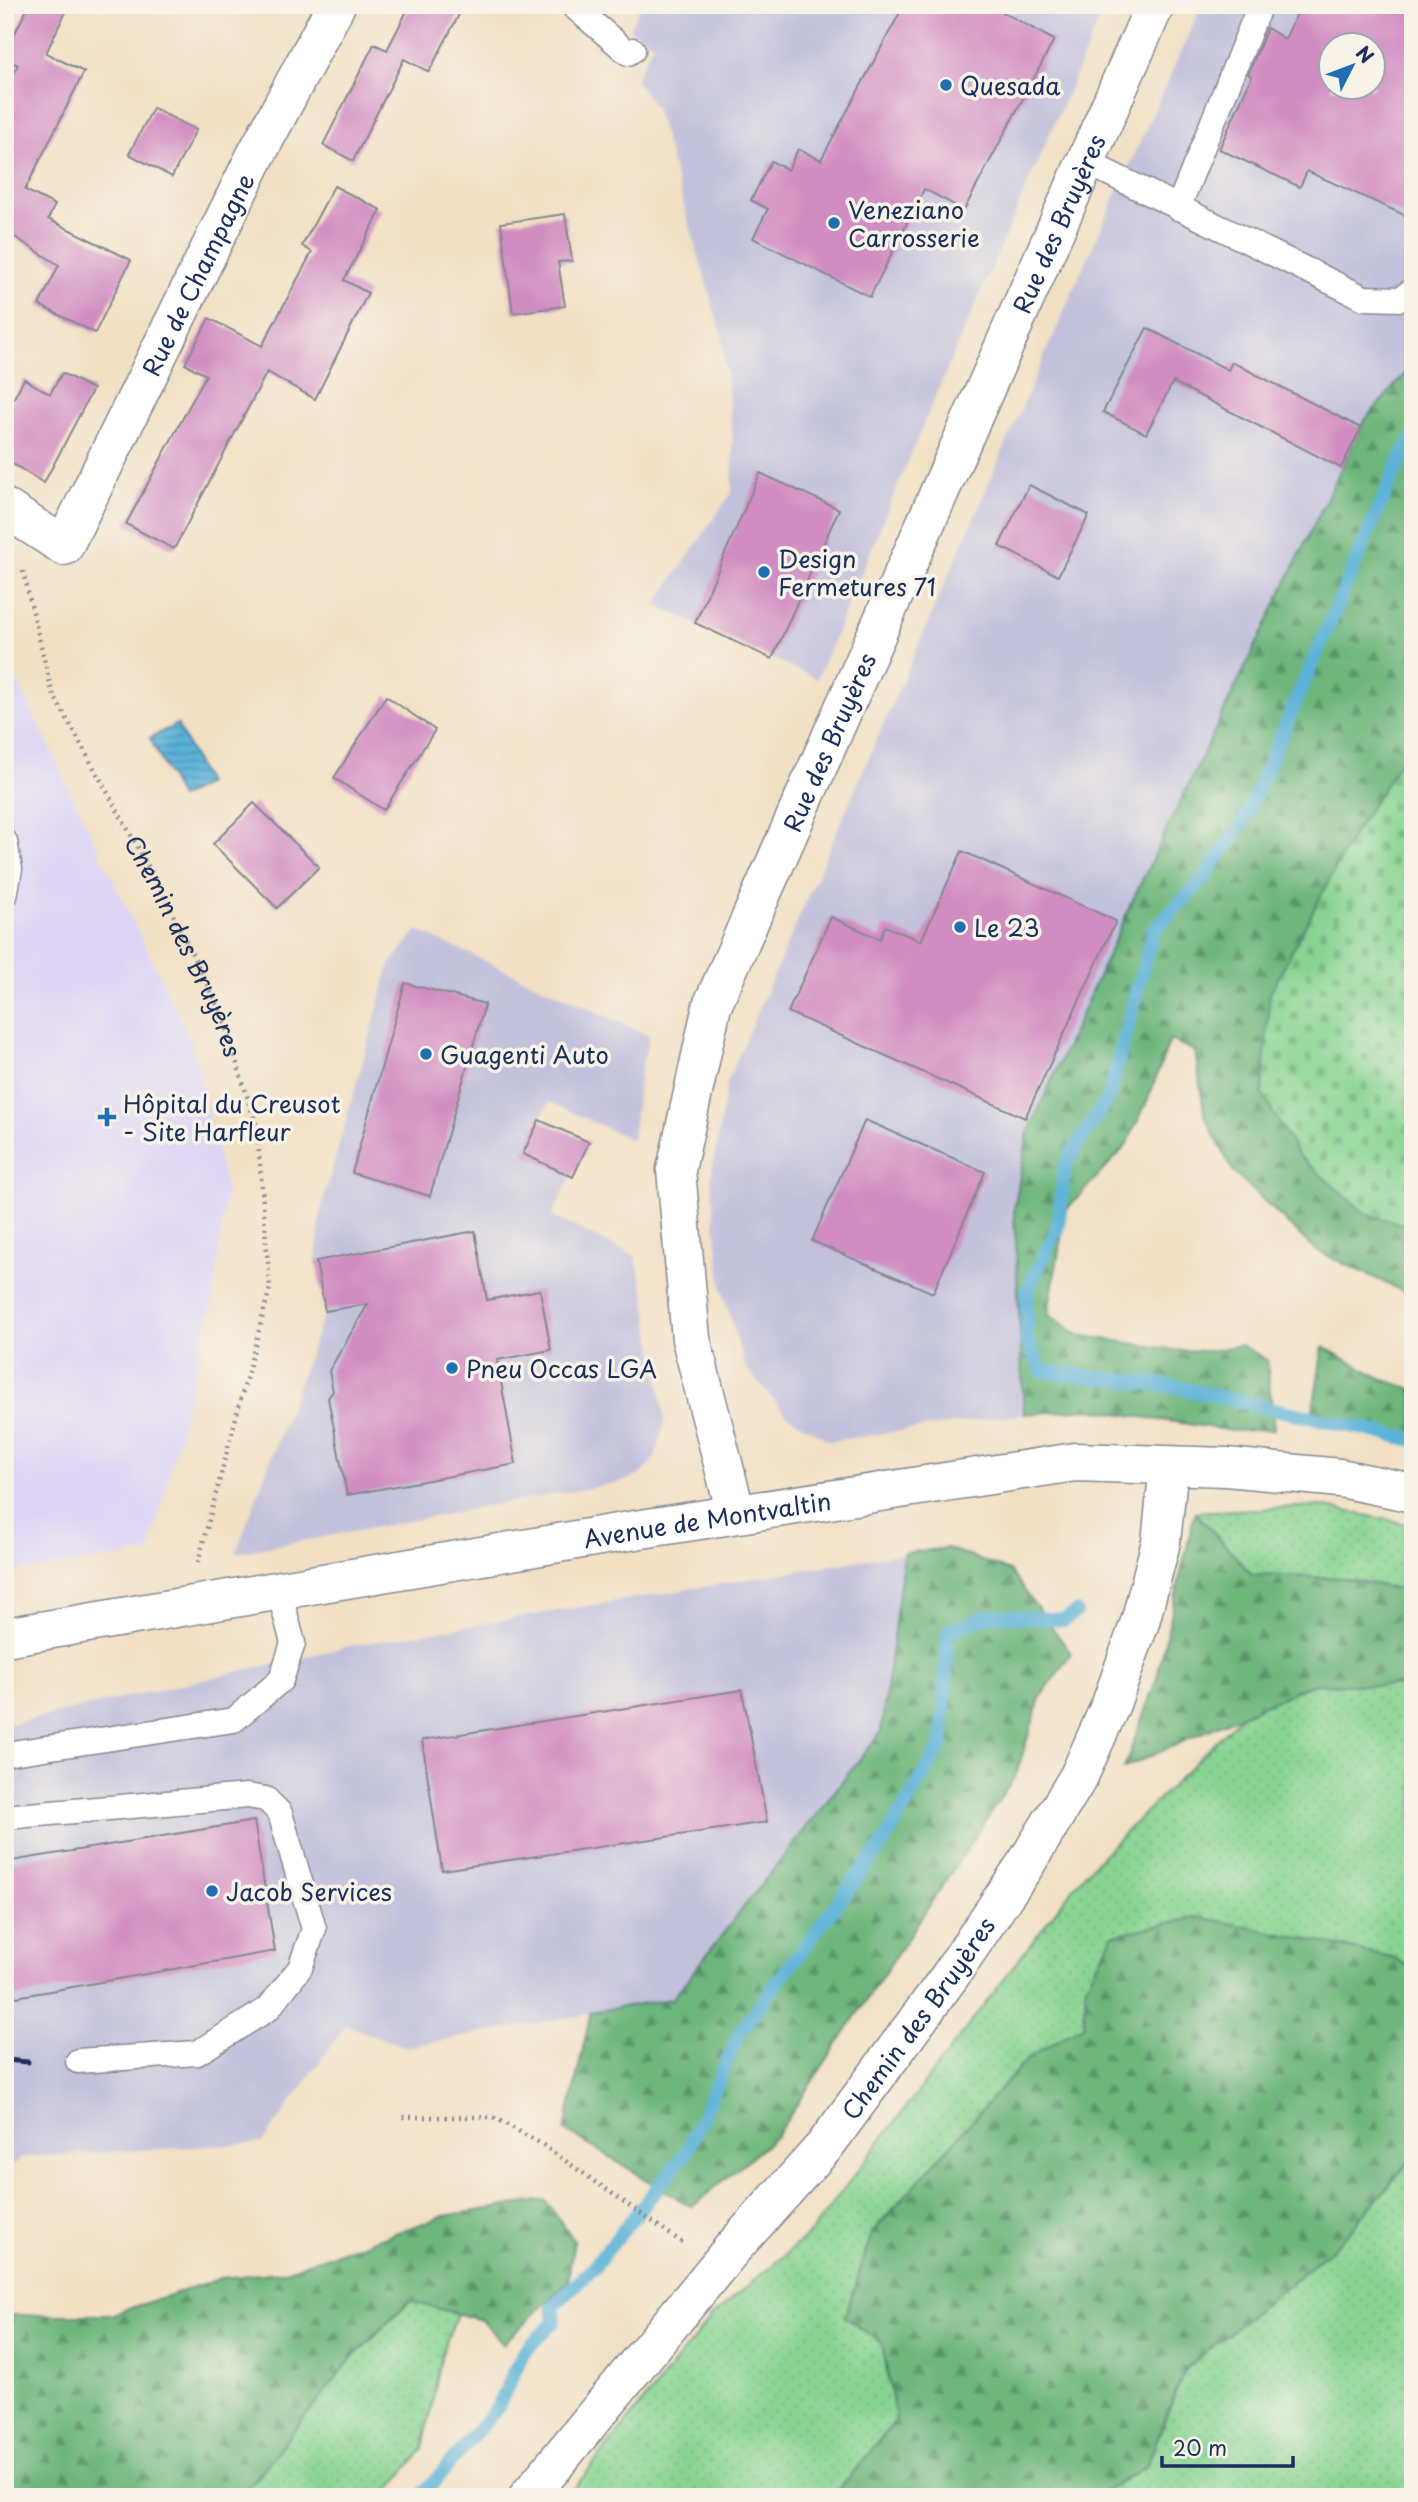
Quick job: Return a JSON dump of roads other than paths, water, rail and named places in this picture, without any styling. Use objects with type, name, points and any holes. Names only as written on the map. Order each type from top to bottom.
[{"type":"street","name":"Rue de Champagne","points":[[6,508],[64,546],[254,159],[336,5]]},
{"type":"street","name":"Rue des Bruyères","points":[[736,1514],[691,1339],[677,1170],[712,1006],[1155,5]]},
{"type":"street","name":"Avenue de Montvaltin","points":[[5,1637],[736,1514],[1075,1462],[1226,1467],[1340,1478],[1413,1493]]},
{"type":"street","name":"Chemin des Bruyères","points":[[528,2497],[732,2249],[824,2147],[950,1976],[1040,1840],[1079,1776],[1111,1704],[1132,1646],[1161,1542],[1169,1466]]},
{"type":"lane","points":[[572,5],[628,52],[633,50]]},
{"type":"lane","points":[[1178,208],[1260,5]]},
{"type":"lane","points":[[1086,162],[1364,298],[1400,299],[1413,290]]},
{"type":"lane","points":[[5,842],[10,869],[5,896]]},
{"type":"lane","points":[[5,1754],[234,1720],[281,1680],[293,1643],[279,1591]]},
{"type":"lane","points":[[5,1817],[247,1796],[266,1799],[280,1812],[314,1929],[300,1968],[268,2009],[197,2053],[78,2061]]},
{"type":"water","points":[[177,724],[207,784],[180,798],[150,738]]},
{"type":"waterway","points":[[1413,438],[1399,462],[1245,819],[1201,882],[1153,931],[1109,1096],[1065,1165],[1058,1226],[1027,1292],[1027,1341],[1042,1371],[1171,1386],[1413,1440]]},
{"type":"waterway","points":[[421,2497],[498,2407],[523,2353],[555,2321],[553,2306],[592,2269],[687,2151],[741,2030],[882,1845],[942,1744],[948,1632],[991,1615],[1064,1620],[1076,1612]]},
{"type":"railway","points":[[5,2060],[28,2062]]},
{"type":"place","name":"Quesada","points":[[946,85]]},
{"type":"place","name":"Veneziano Carrosserie","points":[[834,223]]},
{"type":"place","name":"Design Fermetures 71","points":[[764,572]]},
{"type":"place","name":"Le 23","points":[[960,927]]},
{"type":"place","name":"Guagenti Auto","points":[[426,1054]]},
{"type":"place","name":"Hôpital du Creusot - Site Harfleur","points":[[107,1117]]},
{"type":"place","name":"Pneu Occas LGA","points":[[452,1368]]},
{"type":"place","name":"Jacob Services","points":[[212,1891]]}]
